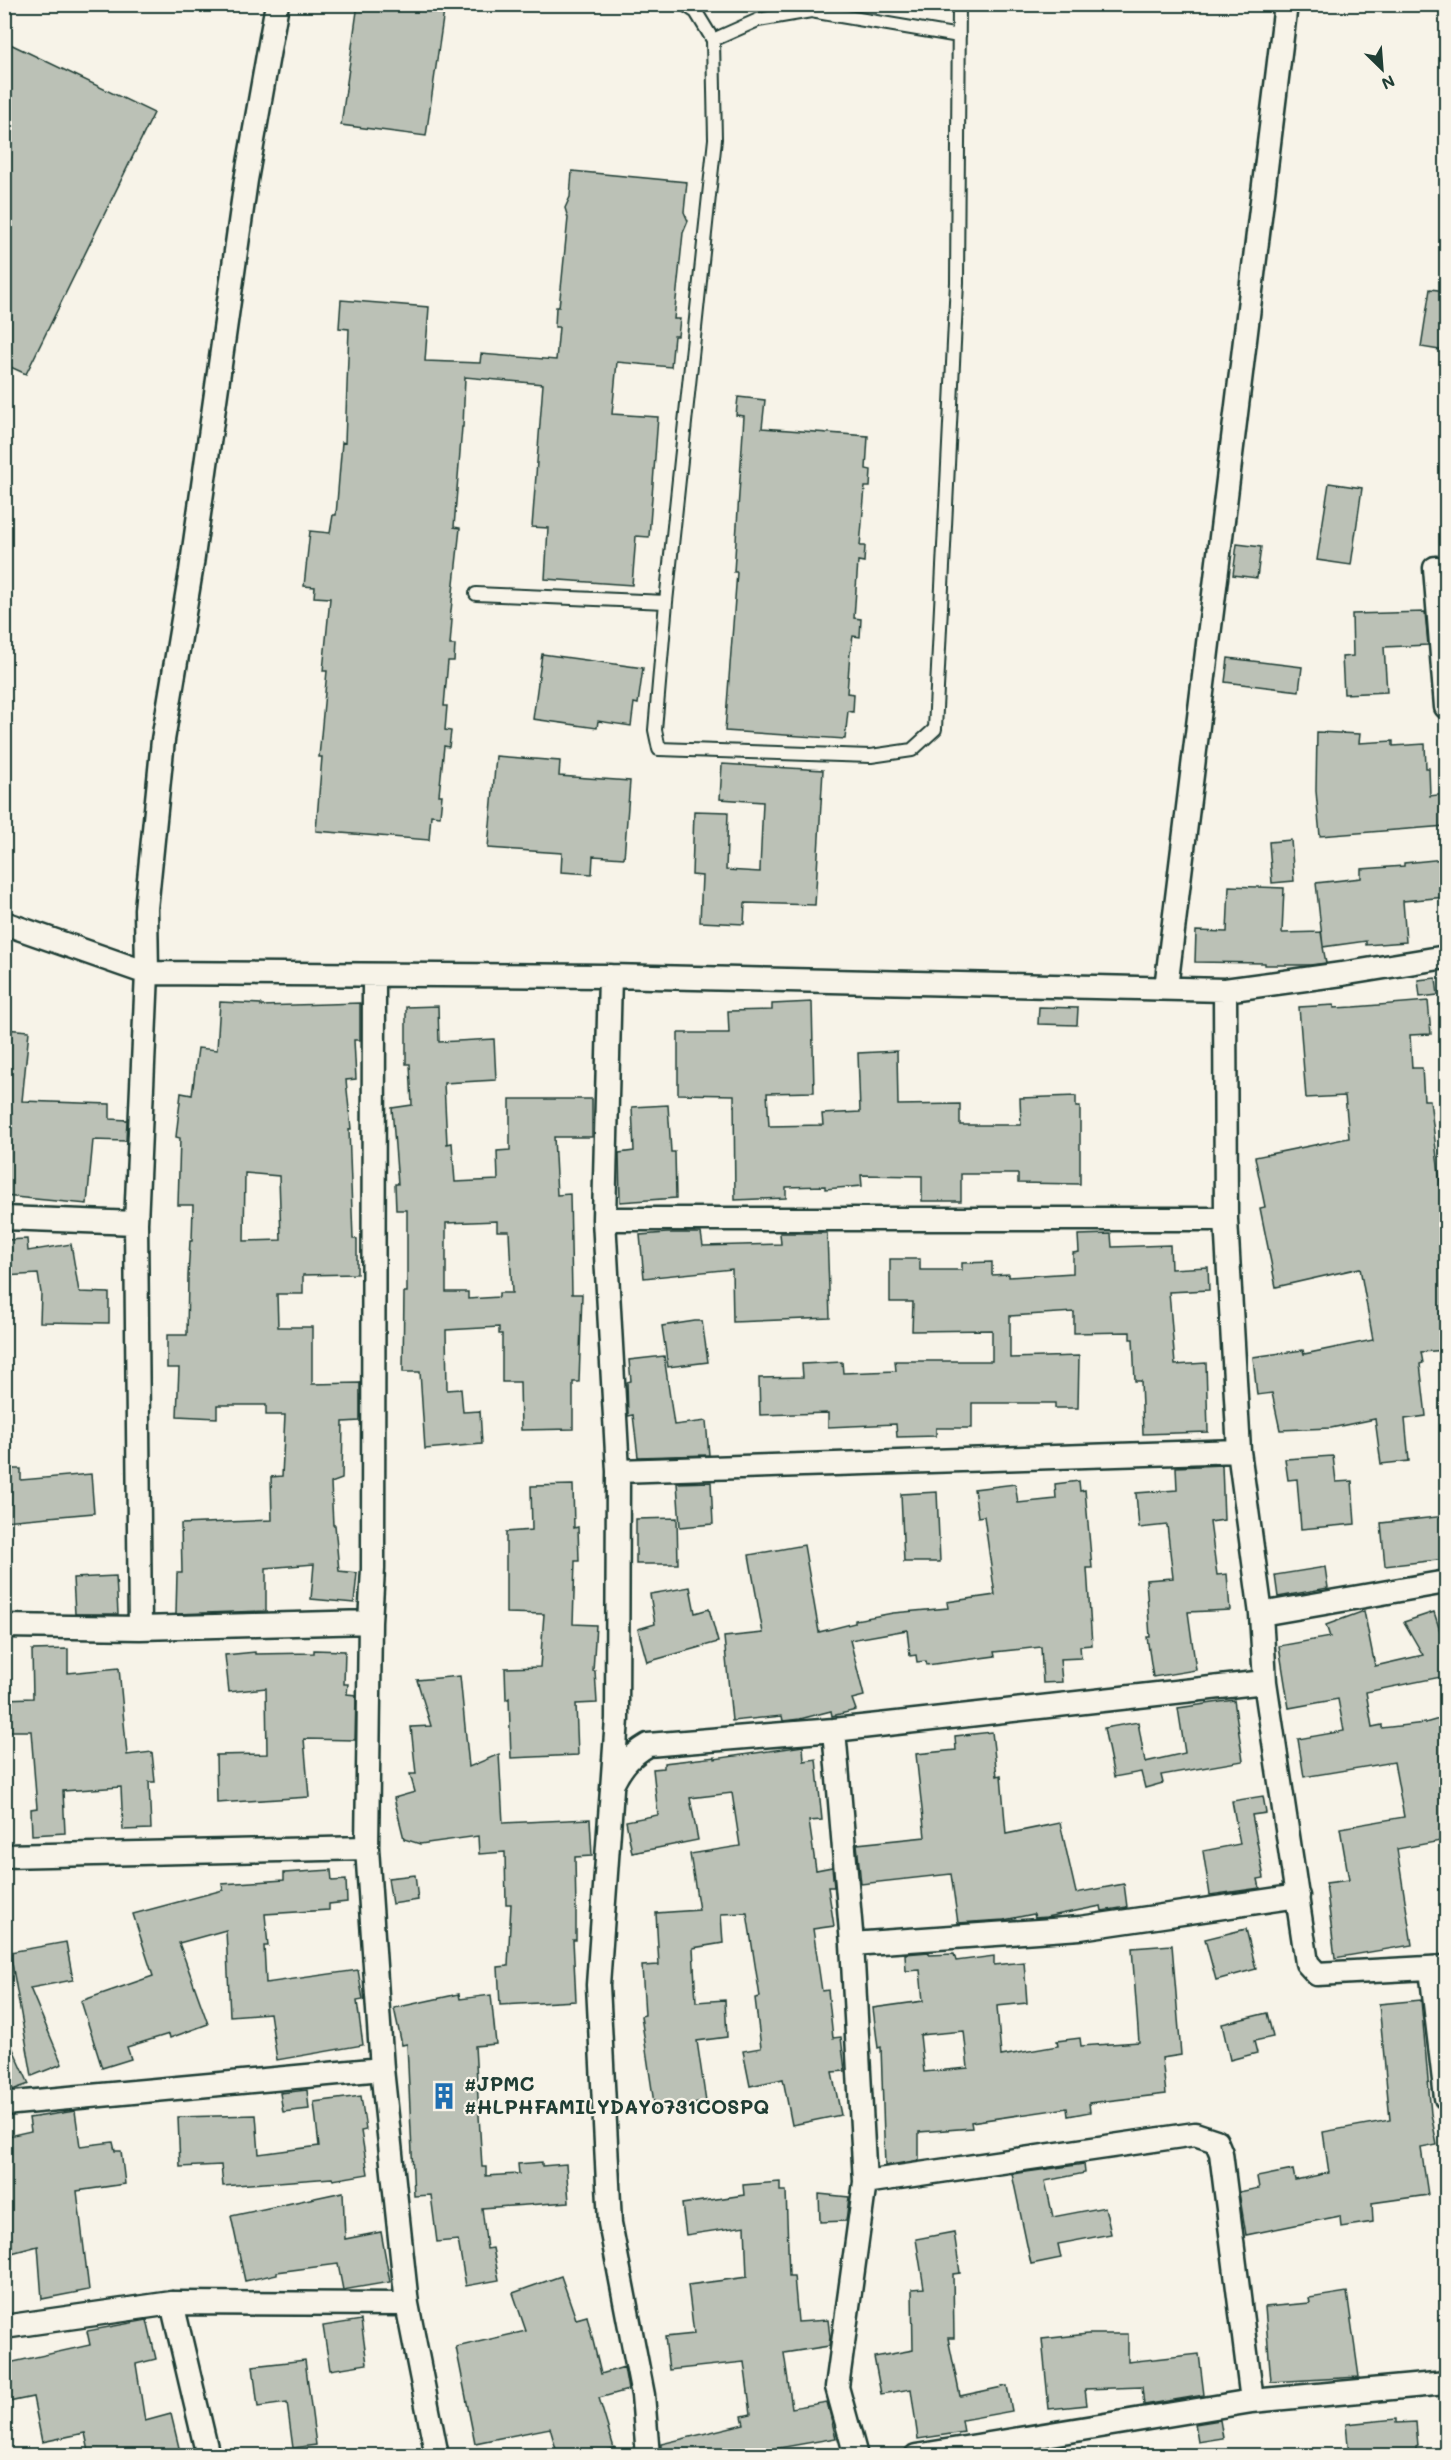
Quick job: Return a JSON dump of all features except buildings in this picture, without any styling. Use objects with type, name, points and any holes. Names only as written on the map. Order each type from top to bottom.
[{"type":"street","points":[[140,1628],[136,1224],[147,973],[146,909],[163,740],[191,571],[246,180],[277,4]]},
{"type":"street","points":[[1166,988],[1286,4]]},
{"type":"street","points":[[1446,569],[1435,568],[1446,707]]},
{"type":"street","points":[[4,923],[147,973],[610,976],[1225,990],[1446,958]]},
{"type":"street","points":[[374,976],[373,1569],[370,1622],[367,1848],[382,2069],[407,2304],[436,2456]]},
{"type":"street","points":[[610,976],[604,1219],[618,1471],[617,1719],[610,1789],[598,1985],[610,2223],[644,2395],[648,2456]]},
{"type":"street","points":[[1225,990],[1226,1219],[1239,1451],[1261,1614],[1265,1682],[1307,1963],[1317,1974],[1439,1968],[1446,2098]]},
{"type":"street","points":[[4,1218],[136,1224]]},
{"type":"street","points":[[604,1219],[1226,1219]]},
{"type":"street","points":[[618,1471],[1239,1451]]},
{"type":"street","points":[[1261,1614],[1446,1582]]},
{"type":"street","points":[[4,1626],[140,1628],[370,1622]]},
{"type":"street","points":[[610,1789],[622,1766],[634,1753],[648,1745],[834,1730],[1265,1682]]},
{"type":"street","points":[[617,1719],[648,1745]]},
{"type":"street","points":[[834,1730],[852,1944],[865,2182],[837,2386],[856,2456]]},
{"type":"street","points":[[4,1856],[367,1848]]},
{"type":"street","points":[[852,1944],[1080,1928],[1298,1896]]},
{"type":"street","points":[[4,2104],[382,2069]]},
{"type":"street","points":[[865,2182],[1195,2134],[1216,2141],[1221,2152],[1252,2401]]},
{"type":"street","points":[[4,2327],[172,2303],[407,2304]]},
{"type":"street","points":[[172,2303],[208,2456]]},
{"type":"street","points":[[916,2456],[1030,2446],[1252,2401],[1446,2383]]},
{"type":"lane","points":[[684,4],[696,12],[713,40],[715,138],[666,602],[655,730],[659,749],[871,756],[912,750],[935,729],[957,282],[959,4]]},
{"type":"lane","points":[[713,40],[758,20],[811,11],[959,36]]},
{"type":"lane","points":[[476,594],[666,602]]},
{"type":"place","name":"#JPMC #HLPHFAMILYDAY0731COSPQ","points":[[444,2096]]}]
